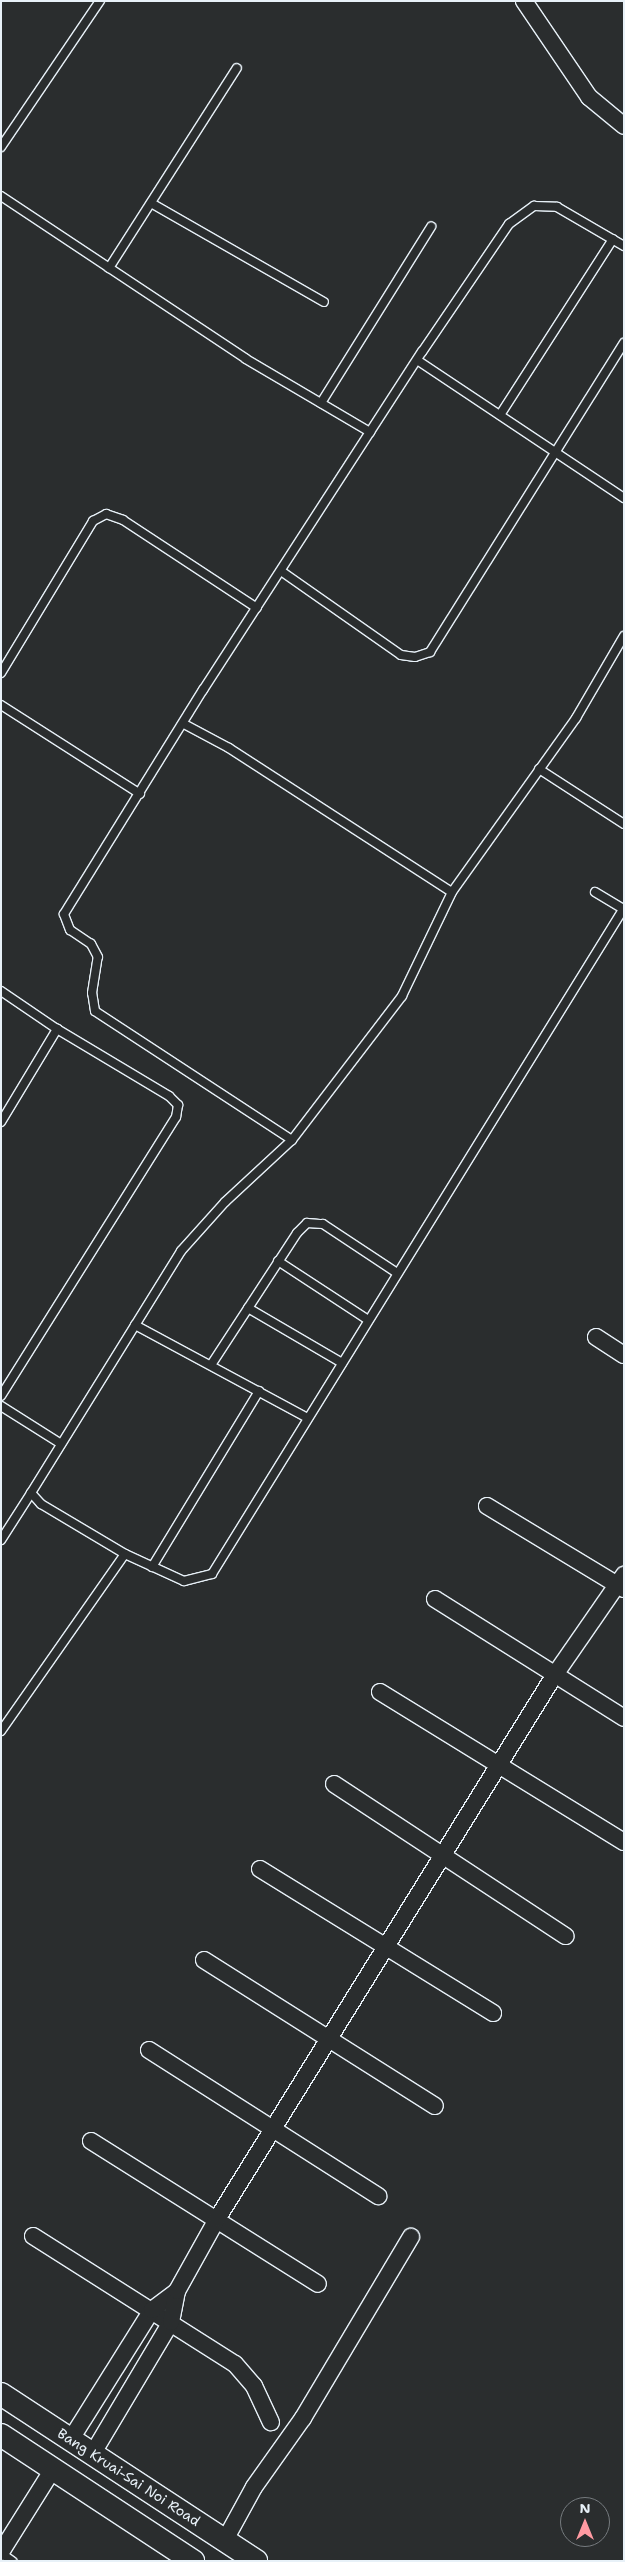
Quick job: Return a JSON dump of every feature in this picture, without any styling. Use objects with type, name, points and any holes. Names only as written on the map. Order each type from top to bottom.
[{"type":"main road","name":"Bang Kruai-Sai Noi Road","points":[[1,2394],[256,2561]]},
{"type":"main road","points":[[1,2435],[193,2561]]},
{"type":"street","points":[[524,1],[585,91],[624,126]]},
{"type":"street","points":[[596,1337],[624,1355]]},
{"type":"street","points":[[92,2453],[171,2322],[177,2291],[217,2219],[554,1676],[622,1583],[487,1506]]},
{"type":"street","points":[[435,1599],[554,1676],[624,1718]]},
{"type":"street","points":[[380,1692],[624,1842]]},
{"type":"street","points":[[334,1784],[565,1936]]},
{"type":"street","points":[[260,1869],[386,1949],[493,2013]]},
{"type":"street","points":[[204,1960],[435,2106]]},
{"type":"street","points":[[149,2050],[378,2196]]},
{"type":"street","points":[[91,2141],[318,2284]]},
{"type":"street","points":[[33,2236],[235,2364],[254,2386],[271,2422]]},
{"type":"street","points":[[225,2540],[254,2487],[303,2418],[411,2237]]},
{"type":"street","points":[[72,2439],[152,2310],[177,2291]]},
{"type":"street","points":[[1,2552],[53,2469]]},
{"type":"lane","points":[[1,147],[100,1]]},
{"type":"lane","points":[[109,268],[238,68]]},
{"type":"lane","points":[[1,196],[246,359],[370,432]]},
{"type":"lane","points":[[151,203],[324,302]]},
{"type":"lane","points":[[292,1140],[95,1011],[92,993],[98,957],[91,944],[70,930],[64,914],[370,432],[509,224],[534,206],[557,207],[624,246]]},
{"type":"lane","points":[[321,403],[431,227]]},
{"type":"lane","points":[[500,415],[614,239]]},
{"type":"lane","points":[[281,571],[401,656],[414,657],[430,652],[624,343]]},
{"type":"lane","points":[[417,360],[624,498]]},
{"type":"lane","points":[[1,673],[94,521],[106,514],[123,520],[257,608]]},
{"type":"lane","points":[[1,1540],[181,1251],[225,1202],[292,1140],[402,996],[452,892],[576,718],[624,636]]},
{"type":"lane","points":[[1,705],[140,794]]},
{"type":"lane","points":[[184,724],[229,748],[452,892]]},
{"type":"lane","points":[[539,769],[624,824]]},
{"type":"lane","points":[[31,1493],[41,1504],[124,1554],[152,1567],[184,1581],[197,1580],[212,1574],[624,909],[595,892]]},
{"type":"lane","points":[[1,991],[57,1029],[169,1096],[178,1105],[176,1117],[1,1396]]},
{"type":"lane","points":[[1,1122],[57,1029]]},
{"type":"lane","points":[[210,1365],[278,1261],[307,1223],[322,1224],[397,1274]]},
{"type":"lane","points":[[278,1261],[368,1320]]},
{"type":"lane","points":[[248,1308],[342,1364]]},
{"type":"lane","points":[[135,1325],[308,1418]]},
{"type":"lane","points":[[152,1567],[258,1391]]},
{"type":"lane","points":[[1,1406],[61,1444]]},
{"type":"lane","points":[[1,1730],[124,1554]]},
{"type":"lane","points":[[1,2552],[12,2561]]}]
